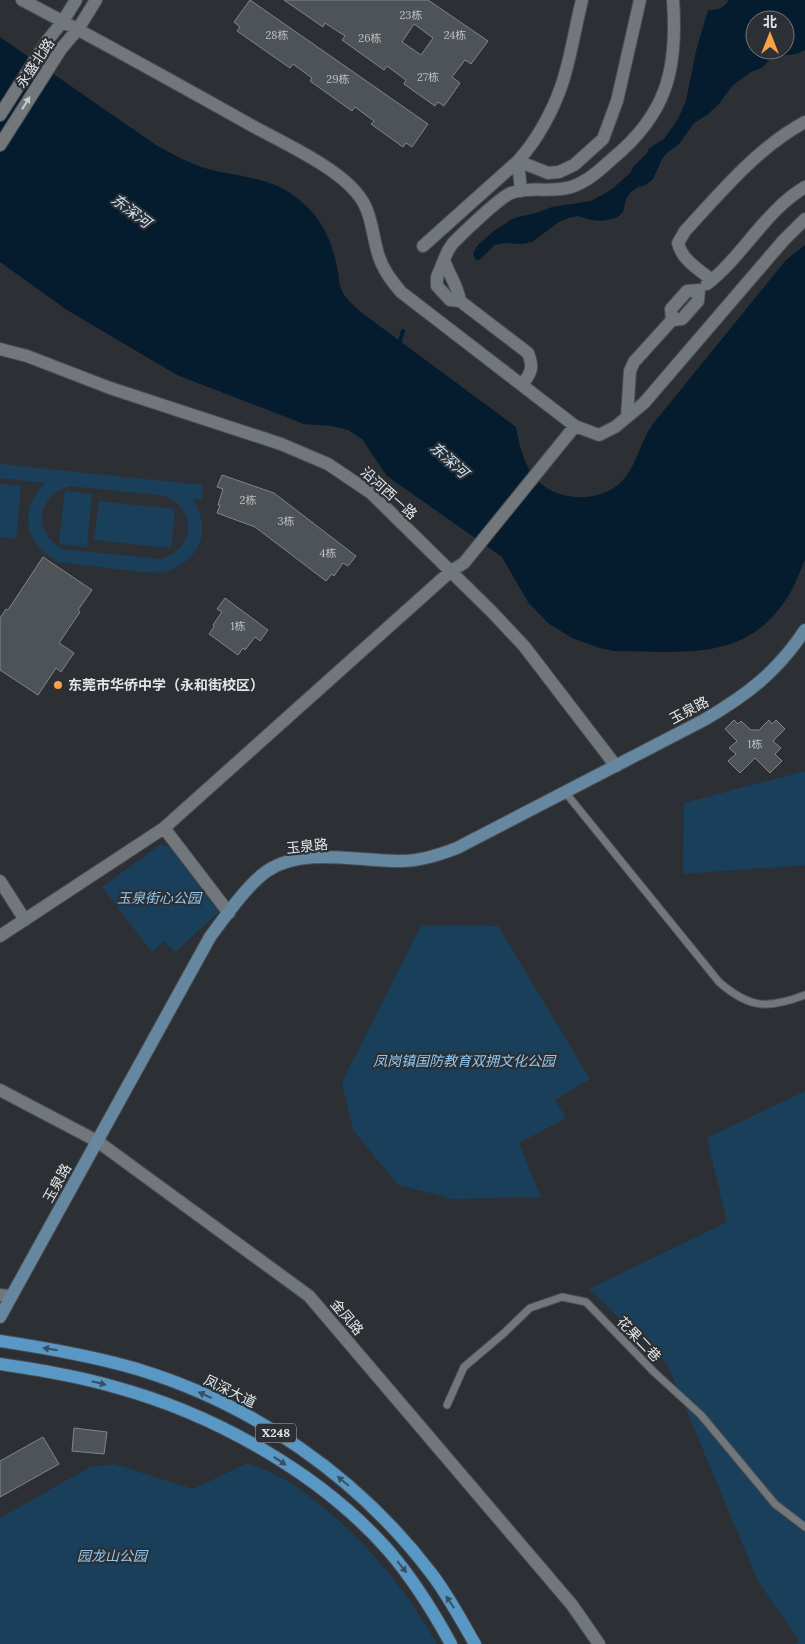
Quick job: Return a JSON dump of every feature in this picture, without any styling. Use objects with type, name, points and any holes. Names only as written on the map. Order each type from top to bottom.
[{"type":"main road","name":"凤深大道","points":[[0,1341],[78,1354],[154,1375],[229,1406],[286,1439],[314,1458],[353,1489],[401,1536],[432,1575],[460,1617],[475,1644]]},
{"type":"main road","name":"X248","points":[[0,1364],[84,1379],[131,1391],[191,1413],[268,1453],[328,1495],[376,1537],[426,1600],[451,1644]]},
{"type":"street","points":[[22,0],[78,29],[343,178],[360,197],[370,220],[377,252],[385,272],[401,292],[575,426],[599,434],[614,428],[644,403],[783,241],[805,219]]},
{"type":"street","name":"永盛北路","points":[[0,115],[47,41],[63,21],[76,0]]},
{"type":"street","name":"永盛北路","points":[[0,145],[61,49],[78,29],[96,0]]},
{"type":"street","points":[[423,246],[518,161],[528,149],[544,122],[562,83],[582,0]]},
{"type":"street","points":[[518,161],[542,171],[559,172],[574,165],[603,139],[617,101],[640,0]]},
{"type":"street","points":[[522,385],[531,373],[532,362],[528,354],[460,301],[458,290],[449,275],[444,260],[452,244],[510,194],[521,191],[570,188],[595,174],[628,146],[643,130],[664,92],[671,67],[674,17],[673,0]]},
{"type":"street","points":[[712,280],[680,252],[678,243],[685,231],[742,170],[769,147],[805,122]]},
{"type":"street","points":[[518,161],[521,191]]},
{"type":"street","points":[[627,417],[630,371],[634,362],[672,320],[682,319],[698,301],[699,290],[722,272],[781,205],[805,187]]},
{"type":"street","name":"沿河西一路","points":[[0,349],[27,356],[110,388],[281,444],[328,464],[371,493],[524,646],[616,766]]},
{"type":"street","points":[[0,936],[164,828],[450,572],[464,563],[575,426]]},
{"type":"street","name":"玉泉路","points":[[0,1317],[6,1295],[97,1141],[210,937],[228,913],[267,872],[282,864],[299,859],[317,857],[381,861],[423,859],[457,848],[616,766],[734,702],[778,666],[805,630]]},
{"type":"street","points":[[164,828],[228,913]]},
{"type":"street","points":[[0,881],[25,920]]},
{"type":"street","name":"金凤路","points":[[0,1090],[97,1141],[309,1296],[572,1605],[599,1644]]},
{"type":"lane","points":[[565,792],[719,982],[733,994],[749,1002],[766,1005],[784,1003],[805,995]]},
{"type":"lane","name":"花果二巷","points":[[447,1405],[464,1367],[530,1308],[562,1297],[586,1302],[654,1372],[701,1415],[775,1504],[805,1527]]},
{"type":"green space","points":[[0,464],[203,485],[202,499],[192,499],[199,512],[202,525],[201,538],[197,549],[189,558],[179,566],[166,571],[151,573],[59,562],[47,555],[38,546],[29,526],[28,516],[31,505],[36,494],[45,483],[0,478]],"holes":[[[70,486],[167,496],[177,503],[184,512],[188,530],[180,548],[160,559],[63,549],[46,534],[43,524],[42,515],[50,497]]]},
{"type":"green space","points":[[0,484],[21,486],[16,539],[0,537]]},
{"type":"green space","points":[[65,491],[92,494],[87,547],[59,544]]},
{"type":"green space","points":[[99,501],[175,509],[171,548],[94,540]]},
{"type":"green space","points":[[805,771],[805,865],[683,874],[684,803]]},
{"type":"green space","name":"玉泉街心公园","points":[[160,845],[170,847],[219,912],[175,952],[164,941],[152,952],[102,887]]},
{"type":"green space","name":"凤岗镇国防教育双拥文化公园","points":[[421,925],[498,926],[590,1079],[555,1100],[566,1118],[519,1143],[541,1197],[453,1199],[398,1185],[353,1130],[342,1082]]},
{"type":"green space","points":[[805,1091],[805,1644],[794,1644],[799,1640],[758,1581],[667,1364],[589,1289],[727,1222],[707,1138]]},
{"type":"green space","name":"园龙山公园","points":[[248,1463],[293,1484],[333,1515],[383,1566],[425,1623],[437,1644],[0,1644],[0,1518],[90,1467],[114,1464],[193,1489]]},
{"type":"water","points":[[729,0],[805,0],[805,50],[795,54],[795,10],[745,10],[745,60],[769,60],[762,68],[751,72],[733,85],[718,105],[694,123],[680,143],[662,159],[653,179],[646,185],[638,187],[631,192],[626,199],[623,212],[616,218],[602,221],[578,216],[568,218],[559,222],[532,242],[495,245],[479,260],[476,260],[473,254],[477,246],[495,230],[514,218],[552,207],[591,201],[611,190],[630,173],[649,148],[664,139],[678,119],[686,101],[696,51],[708,10],[714,10],[725,5]]},
{"type":"water","name":"东深河","points":[[0,37],[163,149],[205,168],[254,178],[289,192],[312,212],[325,231],[338,269],[340,286],[349,301],[362,313],[516,427],[522,452],[532,474],[550,490],[561,494],[573,497],[597,495],[608,491],[624,479],[652,425],[786,260],[805,245],[805,560],[794,586],[785,601],[769,621],[750,635],[730,644],[709,649],[686,652],[614,651],[572,638],[548,623],[528,602],[502,557],[387,476],[362,439],[348,430],[331,426],[304,424],[177,375],[67,310],[0,262]]},
{"type":"building","points":[[250,0],[428,124],[412,147],[406,143],[403,147],[371,124],[374,121],[355,107],[352,111],[310,81],[312,78],[293,64],[290,68],[237,31],[240,27],[234,22]]},
{"type":"building","points":[[284,0],[428,0],[488,41],[471,64],[465,60],[452,77],[460,83],[444,106],[438,102],[435,106],[404,84],[406,80],[387,66],[384,70],[342,40],[345,36],[325,23],[323,27]],"holes":[[[414,24],[433,38],[421,55],[402,42]]]},
{"type":"building","points":[[222,475],[274,493],[356,556],[348,566],[343,563],[334,576],[332,574],[326,581],[255,527],[217,513],[223,489],[217,487]]},
{"type":"building","points":[[43,557],[92,590],[59,643],[74,653],[61,672],[56,668],[38,695],[0,670],[0,618],[6,609],[8,610]]},
{"type":"building","points":[[225,598],[268,630],[260,641],[255,637],[245,650],[243,648],[238,655],[209,634],[222,612],[217,609]]},
{"type":"building","points":[[734,720],[738,724],[741,721],[751,730],[759,730],[769,720],[772,724],[776,720],[785,729],[773,741],[781,748],[775,754],[782,761],[770,773],[755,758],[740,773],[728,761],[736,754],[729,748],[737,741],[725,729]]},
{"type":"building","points":[[74,1428],[107,1432],[104,1454],[72,1451]]},
{"type":"building","points":[[43,1437],[59,1464],[0,1497],[0,1461]]},
{"type":"waterway","points":[[396,344],[400,341],[403,331]]},
{"type":"place","name":"东莞市华侨中学（永和街校区）","points":[[58,685]]}]
